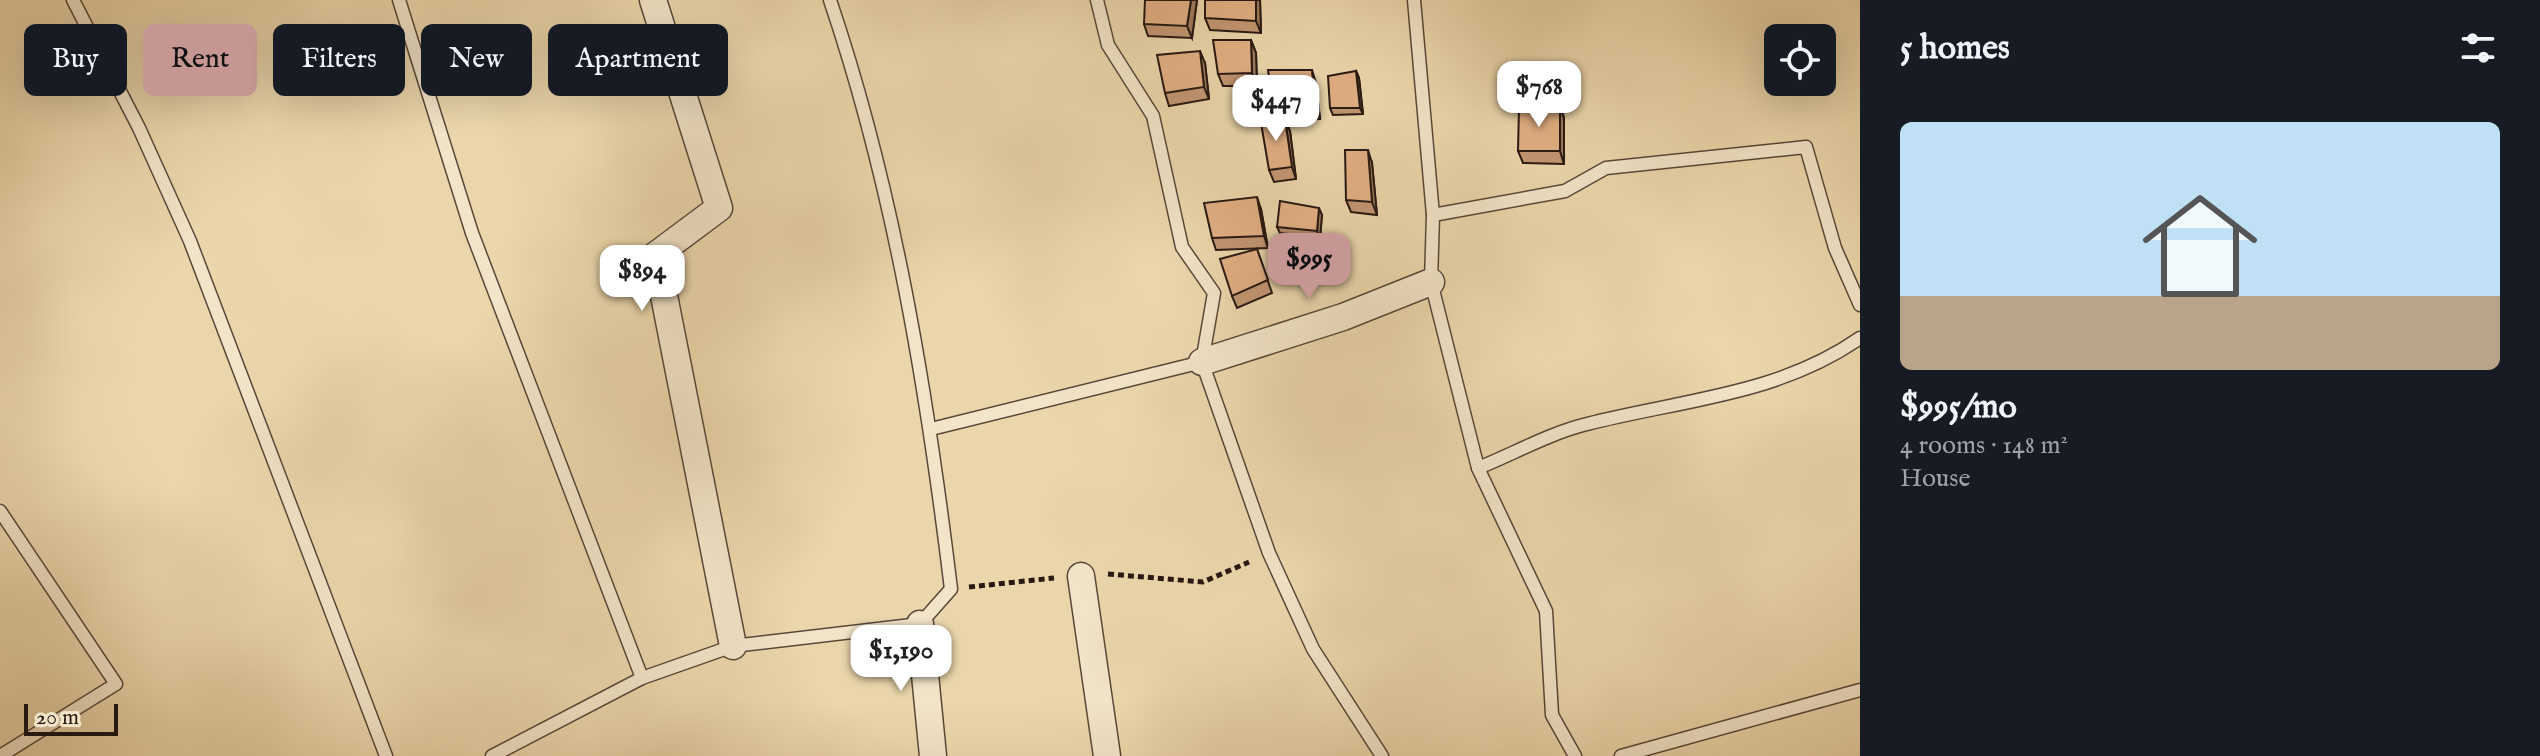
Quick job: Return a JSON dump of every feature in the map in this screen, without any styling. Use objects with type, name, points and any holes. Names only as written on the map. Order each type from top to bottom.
[{"type":"street","points":[[653,0],[719,208],[656,255],[733,646]]},
{"type":"street","points":[[1202,362],[1343,317],[1431,282]]},
{"type":"street","points":[[1081,576],[1107,756]]},
{"type":"street","points":[[920,624],[933,756]]},
{"type":"lane","points":[[73,0],[139,128],[190,241],[386,756]]},
{"type":"lane","points":[[399,0],[472,233],[642,678]]},
{"type":"lane","points":[[492,756],[642,678],[733,646],[920,624],[951,589],[931,429],[863,97],[830,0]]},
{"type":"lane","points":[[1097,0],[1108,45],[1153,116],[1182,247],[1214,293],[1202,362],[1269,553],[1313,649],[1382,756]]},
{"type":"lane","points":[[1414,0],[1433,215],[1431,282],[1478,468],[1546,611],[1552,715],[1575,756]]},
{"type":"lane","points":[[1433,215],[1565,191],[1606,168],[1806,147],[1835,248],[1860,305]]},
{"type":"lane","points":[[1478,468],[1584,425],[1729,395],[1826,362],[1860,338]]},
{"type":"lane","points":[[931,429],[1202,362]]},
{"type":"lane","points":[[0,511],[116,684],[0,756]]},
{"type":"lane","points":[[1621,756],[1860,690]]},
{"type":"building","points":[[1145,0],[1191,0],[1187,26],[1144,24]]},
{"type":"building","points":[[1205,0],[1256,0],[1256,21],[1205,18]]},
{"type":"building","points":[[1213,40],[1251,40],[1252,73],[1218,74]]},
{"type":"building","points":[[1200,51],[1204,87],[1165,93],[1157,55]]},
{"type":"building","points":[[1268,70],[1312,70],[1315,107],[1273,107]]},
{"type":"building","points":[[1356,71],[1360,108],[1330,108],[1328,76]]},
{"type":"building","points":[[1560,106],[1560,151],[1518,151],[1519,107]]},
{"type":"building","points":[[1260,117],[1285,119],[1292,167],[1269,170]]},
{"type":"building","points":[[1345,150],[1368,150],[1372,202],[1346,200]]},
{"type":"building","points":[[1257,197],[1264,236],[1212,238],[1204,203]]},
{"type":"building","points":[[1280,201],[1319,208],[1317,231],[1277,227]]},
{"type":"building","points":[[1257,249],[1268,280],[1232,296],[1220,259]]}]
